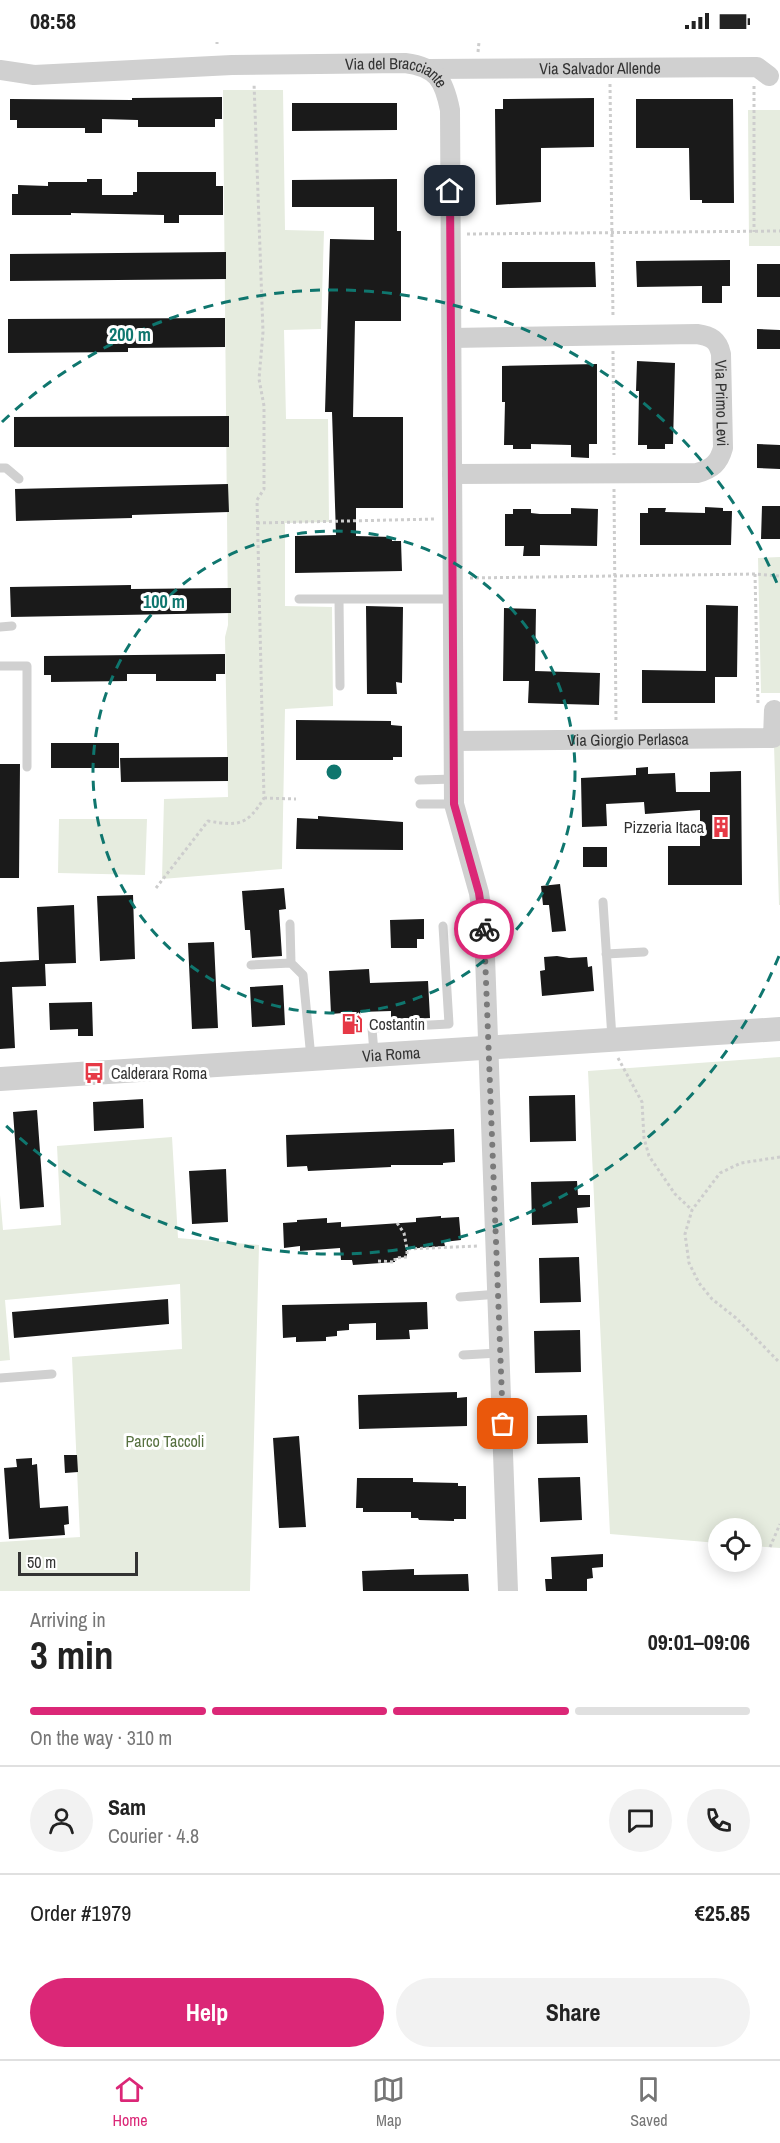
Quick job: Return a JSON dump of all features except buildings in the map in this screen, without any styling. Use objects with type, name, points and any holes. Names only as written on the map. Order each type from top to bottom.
[{"type":"street","points":[[0,56],[9,66],[24,75]]},
{"type":"street","name":"Via del Bracciante","points":[[0,70],[24,75],[253,65],[405,63],[429,69],[445,86],[450,110],[454,804],[483,910],[499,1294],[508,1591]]},
{"type":"street","name":"Via Salvador Allende","points":[[429,69],[757,66],[769,76]]},
{"type":"street","name":"Via Primo Levi","points":[[452,338],[697,334],[710,337],[716,341],[721,354],[723,448],[716,465],[707,471],[697,473],[452,474]]},
{"type":"street","name":"Via Giorgio Perlasca","points":[[454,741],[773,738],[774,710]]},
{"type":"street","name":"Via Roma","points":[[0,1078],[374,1055],[451,1038],[488,1048],[615,1049],[780,1029]]},
{"type":"lane","points":[[0,468],[6,468],[19,478]]},
{"type":"lane","points":[[299,599],[453,599]]},
{"type":"lane","points":[[339,599],[340,686]]},
{"type":"lane","points":[[0,627],[12,626]]},
{"type":"lane","points":[[0,666],[27,666],[27,766]]},
{"type":"lane","points":[[419,780],[454,779]]},
{"type":"lane","points":[[420,804],[454,804]]},
{"type":"lane","points":[[603,902],[615,1049]]},
{"type":"lane","points":[[290,924],[291,963],[303,975],[311,1060]]},
{"type":"lane","points":[[443,926],[451,1038]]},
{"type":"lane","points":[[606,954],[644,952]]},
{"type":"lane","points":[[250,965],[291,963]]},
{"type":"lane","points":[[460,1297],[499,1294]]},
{"type":"lane","points":[[463,1354],[501,1353]]},
{"type":"lane","points":[[0,1378],[52,1374]]},
{"type":"path","points":[[156,888],[208,821],[234,825],[254,814],[264,798],[257,500],[264,489],[264,406],[259,379],[263,332],[253,65]]},
{"type":"path","points":[[610,68],[616,739]]},
{"type":"path","points":[[754,232],[755,93]]},
{"type":"path","points":[[451,234],[780,231]]},
{"type":"path","points":[[258,523],[452,518]]},
{"type":"path","points":[[755,574],[758,707],[774,710]]},
{"type":"path","points":[[453,578],[755,574],[780,576]]},
{"type":"path","points":[[264,798],[296,799]]},
{"type":"path","points":[[615,1049],[642,1102],[644,1138],[649,1156],[675,1194],[692,1210]]},
{"type":"path","points":[[780,1157],[741,1163],[720,1173],[692,1210],[685,1234],[689,1263],[699,1283],[712,1299],[736,1317],[780,1364]]},
{"type":"path","points":[[378,1262],[396,1262],[395,1258],[407,1257],[404,1233],[397,1223]]},
{"type":"path","points":[[407,1249],[483,1246]]},
{"type":"path","points":[[770,1547],[780,1524]]},
{"type":"green space","points":[[223,90],[283,90],[285,230],[324,231],[321,329],[284,330],[286,419],[328,419],[329,522],[285,523],[285,606],[332,607],[333,706],[285,709],[282,869],[162,879],[164,799],[228,797],[225,637],[228,625]]},
{"type":"green space","points":[[748,110],[780,110],[780,246],[749,246]]},
{"type":"green space","points":[[780,557],[780,693],[761,693],[758,558]]},
{"type":"green space","points":[[774,745],[780,745],[780,905],[779,905]]},
{"type":"green space","points":[[59,819],[147,819],[145,875],[58,873]]},
{"type":"green space","points":[[780,1057],[780,1548],[762,1547],[762,1518],[708,1518],[708,1542],[610,1534],[588,1071]]},
{"type":"green space","name":"Parco Taccoli","points":[[172,1137],[178,1238],[259,1245],[250,1591],[0,1591],[0,1542],[80,1537],[72,1357],[182,1349],[180,1284],[5,1300],[10,1360],[0,1361],[0,1195],[3,1230],[61,1225],[57,1146]]},
{"type":"way so far","points":[[484,929],[503,1424]]},
{"type":"place","name":"Pizzeria Itaca","points":[[721,827]]},
{"type":"place","name":"Costantin","points":[[352,1024]]},
{"type":"place","name":"Calderara Roma","points":[[94,1073]]},
{"type":"route","points":[[450,191],[454,804],[479,893],[484,929]]}]
